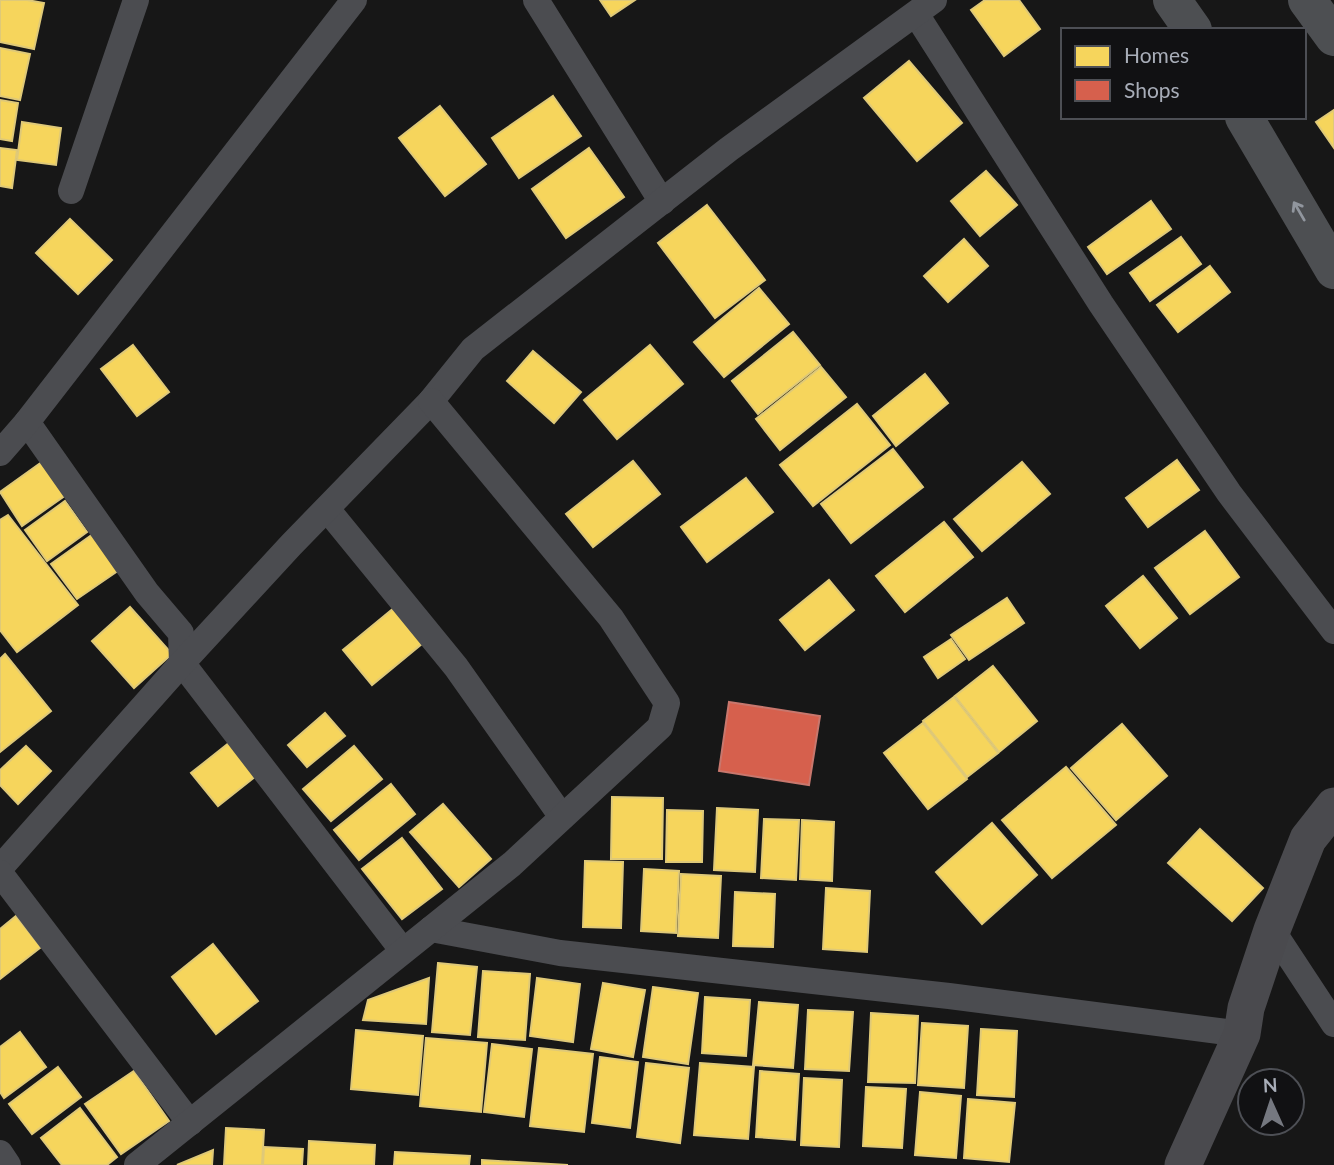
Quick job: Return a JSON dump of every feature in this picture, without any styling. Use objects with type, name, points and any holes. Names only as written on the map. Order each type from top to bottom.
[{"type":"main road","points":[[1172,0],[1192,28]]},
{"type":"main road","points":[[1307,0],[1334,37]]},
{"type":"main road","points":[[1245,119],[1334,270]]},
{"type":"street","points":[[71,191],[136,0]]},
{"type":"street","points":[[0,453],[27,422],[354,0]]},
{"type":"street","points":[[536,0],[662,202]]},
{"type":"street","points":[[190,1123],[0,870],[181,663],[431,401],[473,349],[740,141],[925,7],[1101,304],[1229,493],[1334,631]]},
{"type":"street","points":[[137,1165],[512,864],[660,727],[667,703],[611,618],[431,401]]},
{"type":"street","points":[[27,422],[147,593],[181,633],[181,663],[403,951]]},
{"type":"street","points":[[327,509],[456,667],[562,817]]},
{"type":"street","points":[[1184,1165],[1242,1034],[1246,1008],[1272,930],[1308,839],[1334,806]]},
{"type":"street","points":[[431,929],[560,953],[962,998],[1242,1034]]},
{"type":"street","points":[[1272,930],[1334,1024]]},
{"type":"street","points":[[0,1153],[8,1165]]},
{"type":"building: Homes","points":[[0,0],[44,3],[34,49],[0,42]]},
{"type":"building: Homes","points":[[600,0],[635,0],[611,16]]},
{"type":"building: Homes","points":[[985,0],[1019,0],[1040,29],[1004,56],[971,10]]},
{"type":"building: Homes","points":[[0,48],[30,54],[20,100],[0,96]]},
{"type":"building: Homes","points":[[909,61],[962,123],[917,161],[864,98]]},
{"type":"building: Homes","points":[[553,96],[581,136],[519,178],[492,138]]},
{"type":"building: Homes","points":[[0,100],[18,103],[12,141],[0,139]]},
{"type":"building: Homes","points":[[440,106],[486,164],[445,196],[399,138]]},
{"type":"building: Homes","points":[[1334,110],[1334,148],[1316,122]]},
{"type":"building: Homes","points":[[22,122],[61,128],[56,165],[17,160]]},
{"type":"building: Homes","points":[[0,148],[17,150],[12,188],[0,186]]},
{"type":"building: Homes","points":[[589,148],[624,197],[566,238],[532,189]]},
{"type":"building: Homes","points":[[986,171],[1017,205],[980,236],[951,201]]},
{"type":"building: Homes","points":[[1151,201],[1171,229],[1107,274],[1088,247]]},
{"type":"building: Homes","points":[[707,205],[765,280],[715,318],[658,243]]},
{"type":"building: Homes","points":[[70,219],[112,260],[78,294],[36,253]]},
{"type":"building: Homes","points":[[1181,237],[1201,264],[1150,301],[1130,273]]},
{"type":"building: Homes","points":[[964,239],[988,266],[948,302],[924,276]]},
{"type":"building: Homes","points":[[1210,266],[1230,292],[1178,332],[1157,305]]},
{"type":"building: Homes","points":[[759,288],[789,324],[724,377],[694,342]]},
{"type":"building: Homes","points":[[793,332],[820,365],[758,414],[732,381]]},
{"type":"building: Homes","points":[[133,345],[169,392],[137,416],[101,369]]},
{"type":"building: Homes","points":[[650,345],[683,384],[617,439],[584,400]]},
{"type":"building: Homes","points":[[533,351],[581,392],[554,423],[507,381]]},
{"type":"building: Homes","points":[[821,367],[846,397],[780,450],[756,419]]},
{"type":"building: Homes","points":[[925,374],[948,403],[896,446],[873,416]]},
{"type":"building: Homes","points":[[857,404],[890,445],[813,506],[780,465]]},
{"type":"building: Homes","points":[[893,449],[923,487],[851,543],[821,504]]},
{"type":"building: Homes","points":[[1177,460],[1199,490],[1148,527],[1126,498]]},
{"type":"building: Homes","points":[[633,461],[660,494],[593,547],[566,514]]},
{"type":"building: Homes","points":[[42,462],[66,495],[22,526],[0,492]]},
{"type":"building: Homes","points":[[1022,462],[1050,494],[982,551],[954,519]]},
{"type":"building: Homes","points":[[746,478],[773,512],[707,562],[681,527]]},
{"type":"building: Homes","points":[[65,501],[87,532],[47,561],[25,530]]},
{"type":"building: Homes","points":[[8,515],[78,605],[17,652],[0,630],[0,520]]},
{"type":"building: Homes","points":[[944,522],[973,557],[905,612],[876,576]]},
{"type":"building: Homes","points":[[1205,531],[1239,577],[1190,614],[1155,568]]},
{"type":"building: Homes","points":[[96,532],[122,568],[77,599],[51,564]]},
{"type":"building: Homes","points":[[1143,576],[1177,618],[1140,648],[1106,606]]},
{"type":"building: Homes","points":[[829,580],[854,610],[805,650],[780,620]]},
{"type":"building: Homes","points":[[1007,598],[1024,623],[969,660],[951,635]]},
{"type":"building: Homes","points":[[400,603],[429,638],[372,685],[343,650]]},
{"type":"building: Homes","points":[[130,607],[172,654],[134,688],[92,641]]},
{"type":"building: Homes","points":[[951,639],[965,659],[938,678],[924,657]]},
{"type":"building: Homes","points":[[5,654],[51,711],[0,752],[0,659]]},
{"type":"building: Homes","points":[[993,666],[1037,721],[999,752],[955,696]]},
{"type":"building: Homes","points":[[954,697],[998,753],[967,777],[923,721]]},
{"type":"building: Homes","points":[[325,713],[345,736],[307,767],[288,745]]},
{"type":"building: Homes","points":[[923,723],[967,779],[928,809],[884,753]]},
{"type":"building: Homes","points":[[1122,724],[1167,776],[1116,820],[1071,768]]},
{"type":"building: Homes","points":[[234,739],[261,772],[218,806],[191,773]]},
{"type":"building: Homes","points":[[26,746],[51,771],[18,804],[0,785],[0,770]]},
{"type":"building: Homes","points":[[354,746],[382,779],[331,821],[303,789]]},
{"type":"building: Homes","points":[[1066,767],[1116,825],[1052,878],[1002,820]]},
{"type":"building: Homes","points":[[391,784],[415,814],[359,860],[334,830]]},
{"type":"building: Homes","points":[[612,797],[663,798],[662,859],[611,859]]},
{"type":"building: Homes","points":[[443,804],[491,859],[459,887],[410,832]]},
{"type":"building: Homes","points":[[717,808],[758,810],[755,872],[714,870]]},
{"type":"building: Homes","points":[[667,810],[703,811],[702,862],[666,862]]},
{"type":"building: Homes","points":[[764,819],[799,820],[796,880],[761,878]]},
{"type":"building: Homes","points":[[802,820],[834,822],[832,881],[800,879]]},
{"type":"building: Homes","points":[[992,823],[1037,875],[982,924],[936,872]]},
{"type":"building: Homes","points":[[1200,829],[1263,888],[1232,921],[1168,863]]},
{"type":"building: Homes","points":[[402,838],[442,889],[402,919],[362,869]]},
{"type":"building: Homes","points":[[585,861],[623,862],[621,928],[583,927]]},
{"type":"building: Homes","points":[[644,869],[679,871],[676,933],[641,931]]},
{"type":"building: Homes","points":[[681,874],[721,876],[718,938],[678,936]]},
{"type":"building: Homes","points":[[826,888],[870,891],[867,952],[823,949]]},
{"type":"building: Homes","points":[[735,892],[775,894],[773,947],[733,946]]},
{"type":"building: Homes","points":[[16,916],[41,947],[0,979],[0,929]]},
{"type":"building: Homes","points":[[213,944],[258,1001],[216,1034],[172,977]]},
{"type":"building: Homes","points":[[438,963],[477,967],[470,1035],[432,1032]]},
{"type":"building: Homes","points":[[483,971],[530,974],[525,1040],[478,1037]]},
{"type":"building: Homes","points":[[429,978],[426,1024],[363,1020],[368,1000]]},
{"type":"building: Homes","points":[[537,978],[580,984],[573,1042],[530,1036]]},
{"type":"building: Homes","points":[[603,983],[645,990],[633,1057],[591,1049]]},
{"type":"building: Homes","points":[[653,987],[698,993],[688,1064],[643,1057]]},
{"type":"building: Homes","points":[[705,997],[750,1000],[746,1056],[702,1053]]},
{"type":"building: Homes","points":[[759,1002],[798,1005],[793,1068],[753,1065]]},
{"type":"building: Homes","points":[[808,1010],[853,1012],[849,1071],[805,1069]]},
{"type":"building: Homes","points":[[871,1013],[918,1016],[915,1083],[868,1082]]},
{"type":"building: Homes","points":[[922,1023],[968,1026],[964,1088],[918,1085]]},
{"type":"building: Homes","points":[[981,1029],[1017,1031],[1014,1097],[977,1095]]},
{"type":"building: Homes","points":[[356,1030],[423,1036],[418,1095],[351,1089]]},
{"type":"building: Homes","points":[[20,1032],[46,1067],[4,1098],[0,1092],[0,1047]]},
{"type":"building: Homes","points":[[426,1038],[487,1043],[481,1112],[420,1106]]},
{"type":"building: Homes","points":[[492,1044],[532,1049],[524,1117],[484,1112]]},
{"type":"building: Homes","points":[[539,1048],[593,1054],[584,1132],[530,1126]]},
{"type":"building: Homes","points":[[600,1057],[638,1062],[630,1128],[592,1123]]},
{"type":"building: Homes","points":[[646,1063],[689,1068],[680,1143],[637,1137]]},
{"type":"building: Homes","points":[[700,1063],[754,1067],[748,1139],[694,1135]]},
{"type":"building: Homes","points":[[58,1067],[81,1097],[32,1134],[9,1104]]},
{"type":"building: Homes","points":[[134,1071],[169,1121],[121,1154],[85,1104]]},
{"type":"building: Homes","points":[[760,1071],[799,1074],[795,1140],[756,1137]]},
{"type":"building: Homes","points":[[804,1078],[842,1080],[839,1147],[801,1145]]},
{"type":"building: Homes","points":[[866,1087],[906,1089],[902,1148],[863,1146]]},
{"type":"building: Homes","points":[[920,1092],[961,1096],[956,1158],[915,1155]]},
{"type":"building: Homes","points":[[968,1099],[1015,1103],[1009,1162],[964,1158]]},
{"type":"building: Homes","points":[[80,1108],[117,1157],[107,1165],[62,1165],[41,1138]]},
{"type":"building: Homes","points":[[226,1128],[264,1130],[262,1165],[224,1165]]},
{"type":"building: Homes","points":[[309,1141],[375,1145],[374,1165],[308,1165]]},
{"type":"building: Homes","points":[[264,1147],[303,1149],[302,1165],[263,1165]]},
{"type":"building: Homes","points":[[213,1150],[212,1165],[177,1165]]},
{"type":"building: Homes","points":[[395,1152],[470,1156],[469,1165],[394,1165]]},
{"type":"building: Homes","points":[[482,1160],[568,1165],[482,1165]]},
{"type":"building: Shops","points":[[729,702],[820,716],[809,785],[719,771]]}]
